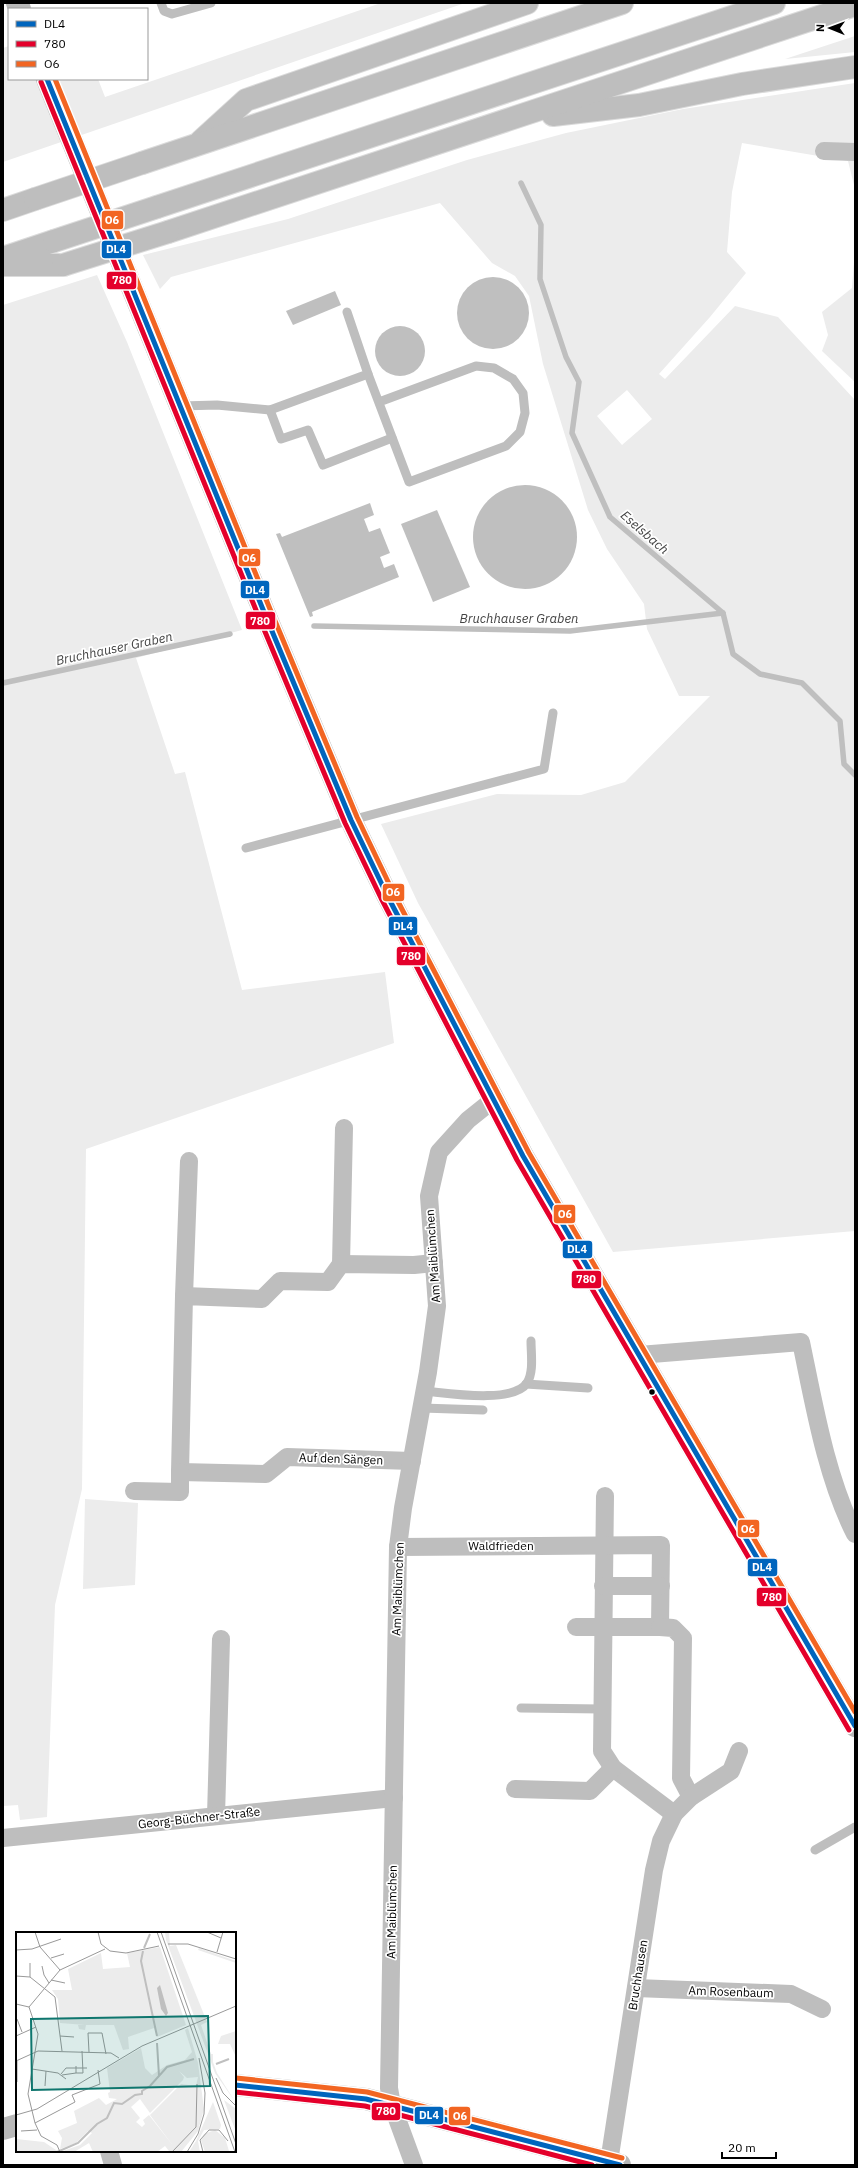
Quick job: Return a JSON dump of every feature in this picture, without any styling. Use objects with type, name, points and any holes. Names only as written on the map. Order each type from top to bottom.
[{"type":"highway","points":[[195,147],[246,100],[527,3]]},
{"type":"highway","points":[[3,210],[622,3]]},
{"type":"highway","points":[[3,258],[774,3]]},
{"type":"highway","points":[[3,265],[63,265],[168,232],[855,5]]},
{"type":"highway","points":[[506,121],[639,105],[756,82],[855,67]]},
{"type":"street","points":[[47,80],[351,820],[387,895],[523,1156],[855,1726]]},
{"type":"street","points":[[824,151],[855,152]]},
{"type":"street","name":"Am Maiblümchen","points":[[414,2165],[392,2105],[389,2088],[398,1547],[403,1508],[423,1399],[437,1306],[429,1196],[439,1152],[468,1120],[493,1100]]},
{"type":"street","points":[[184,1296],[262,1299],[280,1281],[328,1282],[341,1264],[344,1128]]},
{"type":"street","points":[[134,1491],[180,1492],[184,1296],[189,1161]]},
{"type":"street","points":[[341,1264],[414,1265],[434,1263]]},
{"type":"street","points":[[639,1355],[801,1342],[816,1415],[838,1491],[855,1534]]},
{"type":"street","name":"Auf den Sängen","points":[[180,1472],[266,1474],[286,1457],[412,1461]]},
{"type":"street","points":[[605,1496],[602,1627],[602,1751],[613,1768],[674,1814]]},
{"type":"street","name":"Waldfrieden","points":[[398,1547],[661,1545],[660,1627]]},
{"type":"street","points":[[603,1586],[661,1586]]},
{"type":"street","points":[[576,1627],[673,1628],[683,1638],[681,1778],[691,1797]]},
{"type":"street","points":[[216,1816],[221,1639]]},
{"type":"street","name":"Bruchhausen","points":[[615,2164],[636,1988],[654,1870],[661,1841],[674,1814],[691,1797],[731,1771],[740,1751]]},
{"type":"street","points":[[515,1789],[590,1791],[613,1768]]},
{"type":"street","name":"Georg-Büchner-Straße","points":[[3,1838],[394,1798]]},
{"type":"street","name":"Am Rosenbaum","points":[[636,1988],[791,1994],[822,2009]]},
{"type":"street","points":[[236,2085],[366,2099],[615,2164]]},
{"type":"street","points":[[3,2129],[16,2125]]},
{"type":"street","points":[[109,2152],[113,2165]]},
{"type":"lane","points":[[160,3],[164,11],[172,14],[211,3]]},
{"type":"lane","points":[[346,312],[368,374],[409,482],[506,446],[520,432],[525,412],[523,393],[513,379],[494,368],[476,366],[379,402]]},
{"type":"lane","points":[[180,406],[217,405],[270,410],[368,374]]},
{"type":"lane","points":[[270,410],[281,439],[308,430],[323,465],[392,438]]},
{"type":"lane","points":[[246,848],[425,802],[544,769],[553,713]]},
{"type":"lane","points":[[423,1399],[496,1396],[519,1390],[526,1384],[531,1373],[532,1341]]},
{"type":"lane","points":[[526,1384],[588,1388]]},
{"type":"lane","points":[[423,1399],[483,1410]]},
{"type":"lane","points":[[521,1708],[602,1709]]},
{"type":"lane","points":[[816,1850],[855,1827]]},
{"type":"shaded area","points":[[381,3],[465,3],[3,162],[3,48],[8,46],[8,80],[98,80],[105,97]]},
{"type":"shaded area","points":[[855,36],[855,52],[785,59]]},
{"type":"shaded area","points":[[855,83],[855,189],[848,161],[742,143],[732,192],[727,252],[746,273],[710,317],[659,374],[665,379],[735,306],[778,317],[855,400],[855,1231],[613,1252],[418,903],[381,824],[497,794],[581,795],[625,782],[710,696],[679,696],[647,629],[644,604],[607,549],[588,510],[543,364],[529,296],[515,276],[492,263],[440,203],[171,277],[160,289],[143,255],[288,219],[467,160],[566,133],[683,109]],"holes":[[[627,390],[652,419],[622,445],[597,416]]]},
{"type":"shaded area","points":[[855,249],[855,382],[822,351],[828,335],[822,312],[852,288]]},
{"type":"shaded area","points":[[97,275],[127,342],[242,630],[136,658],[175,774],[185,772],[242,990],[385,972],[394,1043],[86,1149],[82,1489],[55,1605],[47,1817],[20,1820],[18,1805],[3,1806],[3,305]]},
{"type":"shaded area","points":[[493,277],[513,283],[523,293],[529,313],[523,333],[513,343],[493,349],[473,343],[463,333],[457,313],[463,293],[473,283]]},
{"type":"shaded area","points":[[335,291],[341,305],[293,325],[286,311]]},
{"type":"shaded area","points":[[400,326],[409,328],[418,333],[423,342],[425,351],[423,360],[418,369],[409,374],[400,376],[391,374],[382,369],[377,360],[375,351],[377,342],[382,333],[391,328]]},
{"type":"shaded area","points":[[525,485],[545,489],[562,500],[573,517],[577,537],[573,557],[562,574],[545,585],[525,589],[505,585],[488,574],[477,557],[473,537],[477,517],[488,500],[505,489]]},
{"type":"shaded area","points":[[370,503],[374,515],[364,519],[369,532],[380,528],[390,553],[380,557],[384,568],[394,564],[399,577],[312,612],[313,616],[310,617],[276,534],[280,533],[282,537]]},
{"type":"shaded area","points":[[437,510],[470,587],[433,602],[401,524]]},
{"type":"shaded area","points":[[85,1499],[138,1503],[135,1585],[83,1589]]},
{"type":"waterway","name":"Eselsbach","points":[[521,183],[541,225],[540,279],[566,357],[579,382],[572,433],[610,517],[723,613],[733,654],[760,674],[802,683],[840,721],[844,764],[855,775]]},
{"type":"waterway","name":"Bruchhauser Graben","points":[[314,626],[570,631],[723,613]]},
{"type":"waterway","name":"Bruchhauser Graben","points":[[3,683],[230,634]]},
{"type":"transit line","name":"DL4","points":[[47,80],[264,612],[351,820],[387,895],[523,1156],[855,1726]]},
{"type":"transit line","name":"O6","points":[[55,80],[270,609],[357,817],[393,892],[529,1153],[855,1712]]},
{"type":"transit line","name":"780","points":[[41,82],[258,615],[345,823],[381,898],[517,1160],[849,1730]]},
{"type":"transit line","name":"O6","points":[[236,2078],[367,2092],[622,2158]]},
{"type":"transit line","name":"DL4","points":[[236,2085],[366,2099],[620,2165]]},
{"type":"transit line","name":"780","points":[[236,2092],[365,2106],[592,2165]]}]
